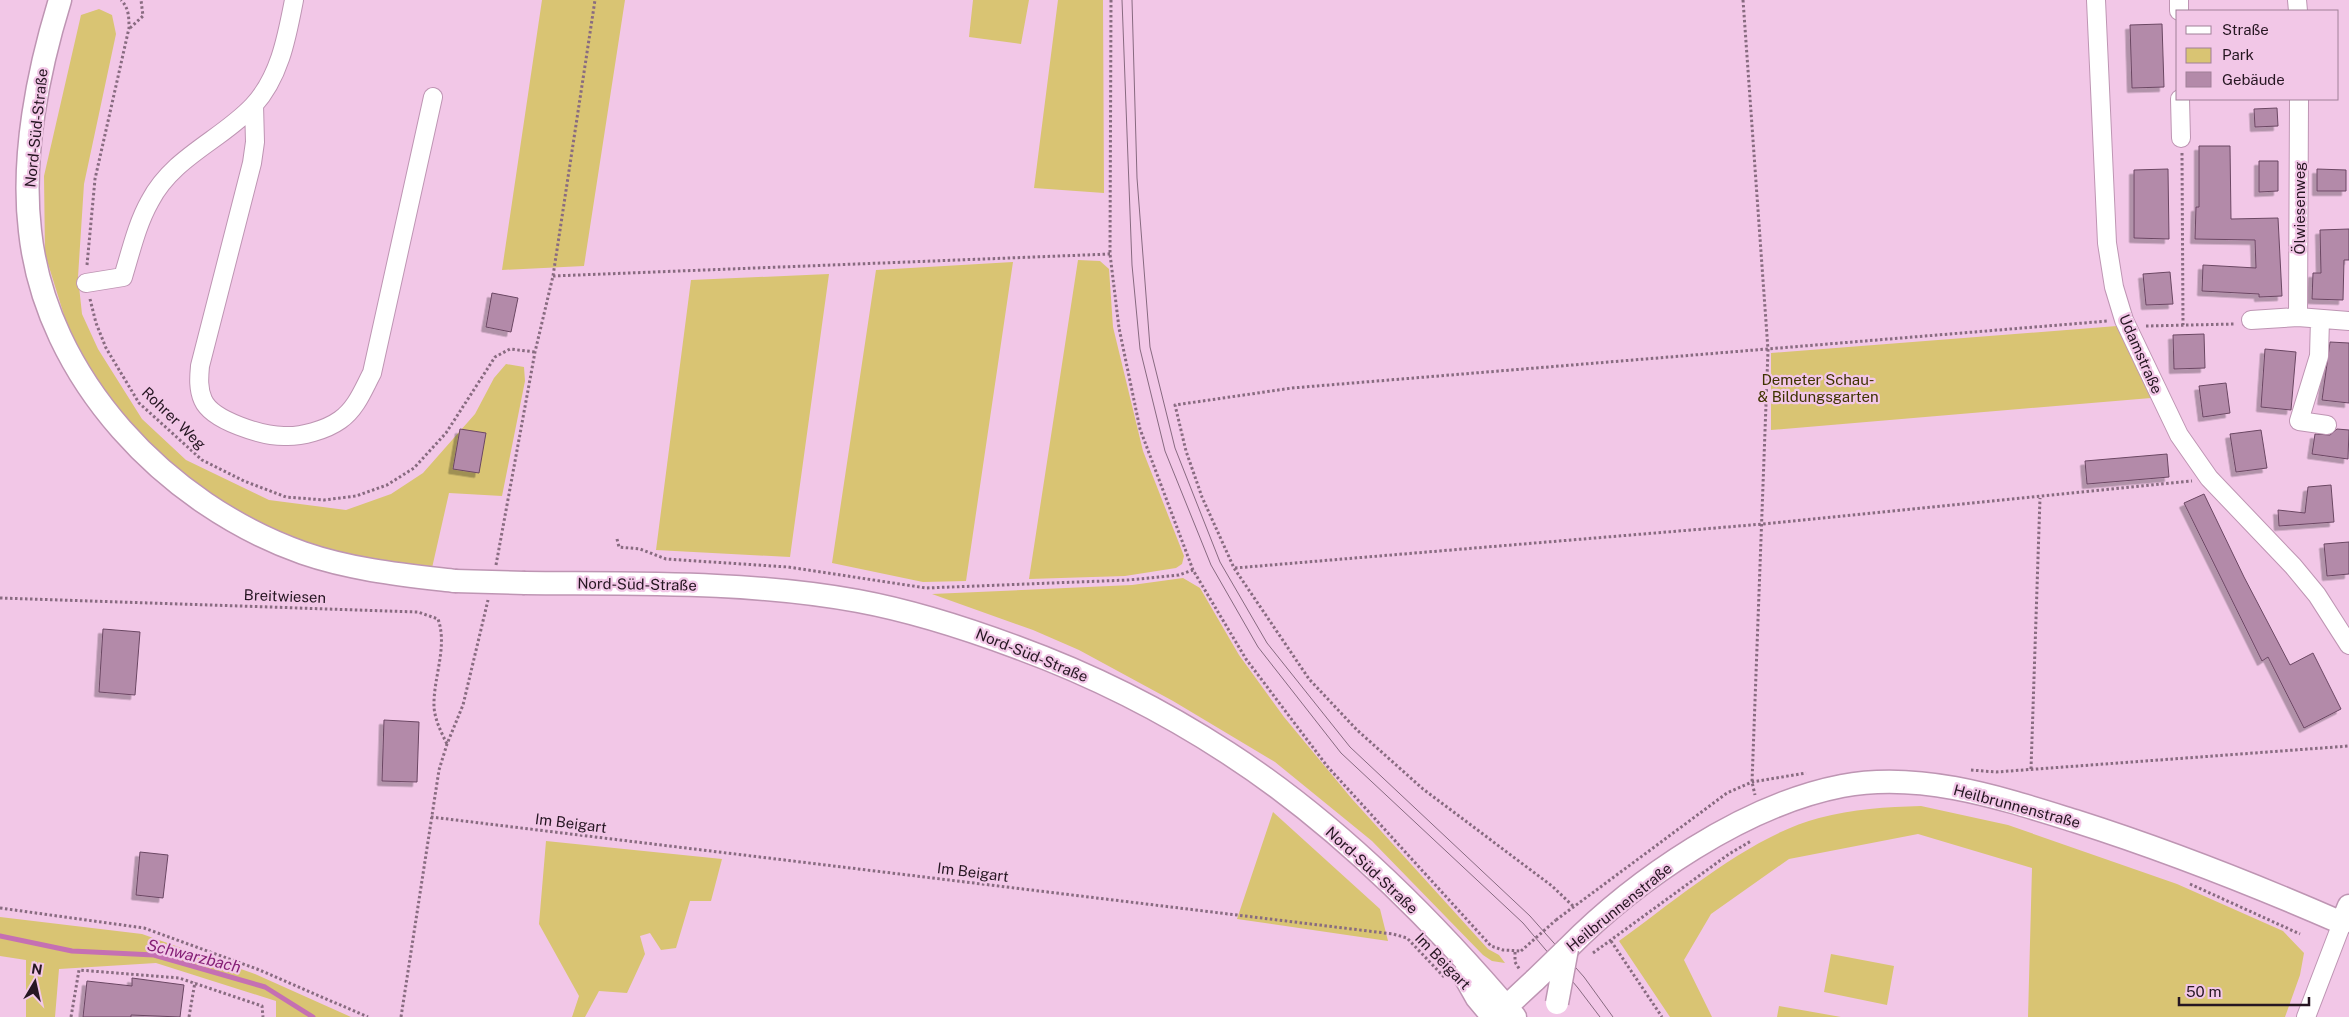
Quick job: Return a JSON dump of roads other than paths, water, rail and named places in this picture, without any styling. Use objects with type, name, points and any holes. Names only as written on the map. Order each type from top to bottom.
[{"type":"main road","name":"Nord-Süd-Straße","points":[[60,0],[44,60],[35,110],[28,197],[30,232],[37,273],[60,335],[99,402],[129,439],[183,489],[224,517],[261,536],[304,553],[344,565],[386,573],[455,581],[726,586],[840,598],[912,613],[979,633],[1045,658],[1111,687],[1181,724],[1256,772],[1344,842],[1442,938],[1505,1014]]},
{"type":"main road","name":"Heilbrunnenstraße","points":[[1505,1014],[1535,980],[1577,948],[1594,923],[1648,879],[1760,813],[1802,796],[1844,786],[1885,782],[1924,784],[1968,790],[2026,806],[2175,855],[2345,914]]},
{"type":"main road","points":[[1557,1010],[1577,948]]},
{"type":"street","points":[[86,283],[123,276],[136,232],[150,200],[169,175],[194,151],[254,105],[270,82],[284,48],[294,0]]},
{"type":"street","name":"Udamstraße","points":[[2096,0],[2107,243],[2114,287],[2124,320],[2179,435],[2209,478],[2293,566],[2317,595],[2349,645]]},
{"type":"street","points":[[254,105],[255,142],[252,163],[200,366],[199,385],[203,401],[217,416],[257,432],[285,436],[314,431],[339,421],[354,407],[372,373],[433,97]]},
{"type":"street","points":[[2180,100],[2181,138]]},
{"type":"street","name":"Ölwiesenweg","points":[[2298,317],[2299,100]]},
{"type":"street","points":[[2251,320],[2298,317],[2349,321]]},
{"type":"street","points":[[2320,319],[2319,356],[2299,421],[2327,425]]},
{"type":"street","points":[[2306,1017],[2345,914]]},
{"type":"waterway","name":"Schwarzbach","points":[[0,936],[72,951],[154,955],[265,987],[313,1017]]},
{"type":"tram line","points":[[1122,0],[1132,265],[1140,349],[1165,451],[1211,565],[1258,647],[1341,753],[1523,923],[1600,1017]]},
{"type":"tram line","points":[[1132,0],[1137,178],[1150,347],[1175,448],[1220,562],[1267,643],[1350,747],[1530,916],[1584,977],[1613,1017]]},
{"type":"park label","name":"Demeter Schau- & Bildungsgarten","points":[[1818,388]]}]
